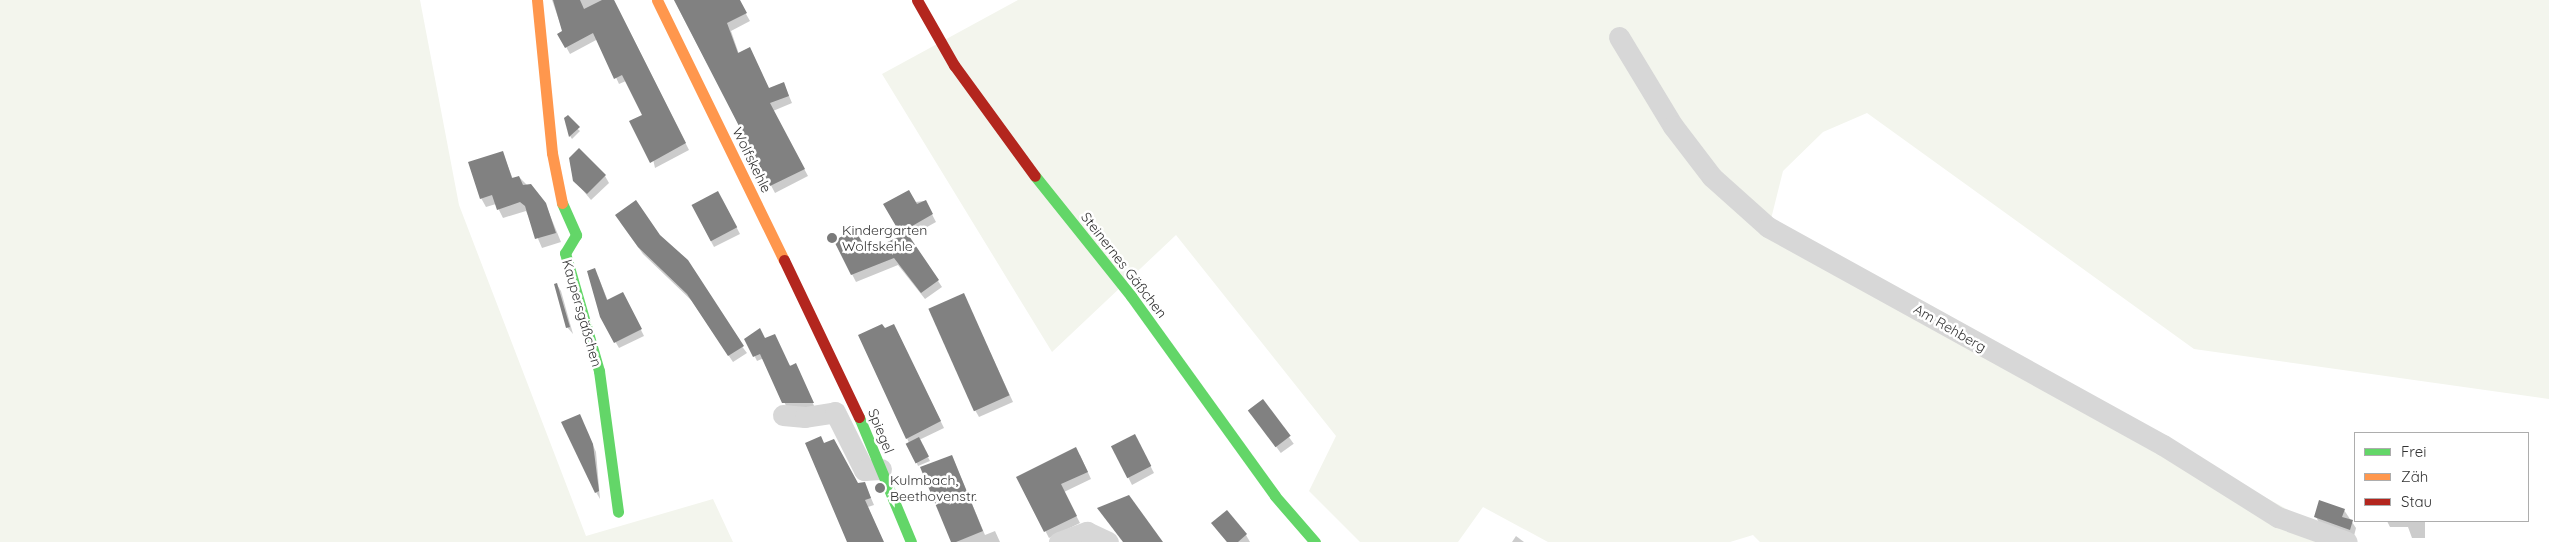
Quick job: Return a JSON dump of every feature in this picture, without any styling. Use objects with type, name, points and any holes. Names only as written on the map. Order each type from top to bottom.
[{"type":"street","name":"Kaupersgäßchen","points":[[537,0],[552,153],[562,204],[576,235],[565,253],[599,371],[618,512]]},
{"type":"street","name":"Wolfskehle","points":[[657,0],[819,333]]},
{"type":"street","name":"Steinernes Gäßchen","points":[[917,0],[954,65],[1025,163],[1131,296],[1275,496],[1316,542]]},
{"type":"street","name":"Am Rehberg","points":[[1619,37],[1673,126],[1707,170],[1768,227],[1825,254],[2067,395],[2163,445],[2278,517],[2347,542]]},
{"type":"street","name":"Spiegel","points":[[819,333],[911,542]]},
{"type":"street","points":[[782,415],[805,417],[835,412],[864,470],[880,469]]},
{"type":"street","points":[[1059,542],[1087,532],[1108,542]]},
{"type":"shaded area","points":[[0,0],[420,0],[459,205],[586,536],[713,499],[733,542],[0,542]]},
{"type":"shaded area","points":[[1018,0],[2549,0],[2549,399],[2194,349],[1867,113],[1823,132],[1783,171],[1769,227],[2347,542],[1760,542],[1753,535],[1730,542],[1548,542],[1483,507],[1458,542],[1360,542],[1309,491],[1336,436],[1176,235],[1052,352],[882,74]]},
{"type":"building","points":[[553,0],[580,0],[584,9],[602,0],[614,0],[686,143],[650,163],[629,121],[642,115],[622,75],[614,79],[593,33],[565,48],[557,34],[562,31]]},
{"type":"building","points":[[674,0],[740,0],[747,13],[727,23],[738,53],[750,47],[769,88],[784,82],[789,96],[770,103],[805,169],[770,186]]},
{"type":"building","points":[[568,115],[580,127],[569,137],[564,118]]},
{"type":"building","points":[[579,148],[606,175],[587,194],[573,181],[569,158]]},
{"type":"building","points":[[503,151],[512,178],[519,176],[523,185],[531,184],[546,203],[556,233],[535,239],[525,206],[520,202],[497,210],[492,195],[480,199],[468,162]]},
{"type":"building","points":[[909,190],[917,204],[926,200],[933,214],[900,233],[883,204]]},
{"type":"building","points":[[718,191],[737,227],[711,241],[692,205]]},
{"type":"building","points":[[636,200],[660,235],[688,260],[744,346],[728,356],[687,294],[638,247],[615,215]]},
{"type":"building","points":[[854,229],[868,251],[907,233],[939,280],[921,293],[894,258],[851,275],[834,241]]},
{"type":"building","points":[[595,268],[607,300],[623,292],[642,329],[614,343],[600,317],[587,271]]},
{"type":"building","points":[[557,283],[570,327],[566,328],[554,284]]},
{"type":"building","points":[[964,293],[1010,395],[974,411],[928,309]]},
{"type":"building","points":[[882,324],[885,328],[894,324],[941,421],[906,439],[858,335]]},
{"type":"building","points":[[760,328],[765,338],[775,334],[790,366],[796,363],[814,403],[782,403],[760,354],[753,357],[744,339]]},
{"type":"building","points":[[1263,399],[1291,436],[1276,447],[1248,410]]},
{"type":"building","points":[[580,414],[593,444],[599,491],[595,493],[561,422]]},
{"type":"building","points":[[1135,434],[1151,466],[1127,478],[1111,446]]},
{"type":"building","points":[[821,436],[824,443],[834,439],[858,483],[865,482],[871,498],[865,500],[884,542],[847,542],[805,443]]},
{"type":"building","points":[[919,437],[929,457],[916,463],[906,444]]},
{"type":"building","points":[[1076,447],[1088,472],[1061,484],[1077,516],[1044,532],[1016,477]]},
{"type":"building","points":[[952,455],[983,531],[956,542],[951,542],[920,467]]},
{"type":"building","points":[[1129,495],[1163,542],[1123,542],[1097,508]]},
{"type":"building","points":[[2319,500],[2345,509],[2342,517],[2353,520],[2350,530],[2314,517]]},
{"type":"building","points":[[1227,510],[1247,534],[1238,542],[1227,542],[1211,523]]},
{"type":"traffic: fast","points":[[1035,176],[1131,296],[1275,496],[1315,542]]},
{"type":"traffic: fast","points":[[562,203],[576,235],[565,253],[599,371],[618,512]]},
{"type":"traffic: fast","points":[[859,417],[911,542]]},
{"type":"traffic: slow","points":[[537,0],[552,153],[562,203]]},
{"type":"traffic: slow","points":[[657,0],[784,260]]},
{"type":"traffic: jam","points":[[917,0],[954,65],[1035,176]]},
{"type":"traffic: jam","points":[[784,260],[859,417]]},
{"type":"place","name":"Kindergarten Wolfskehle","points":[[832,238]]},
{"type":"place","name":"Kulmbach, Beethovenstr.","points":[[880,488]]}]
